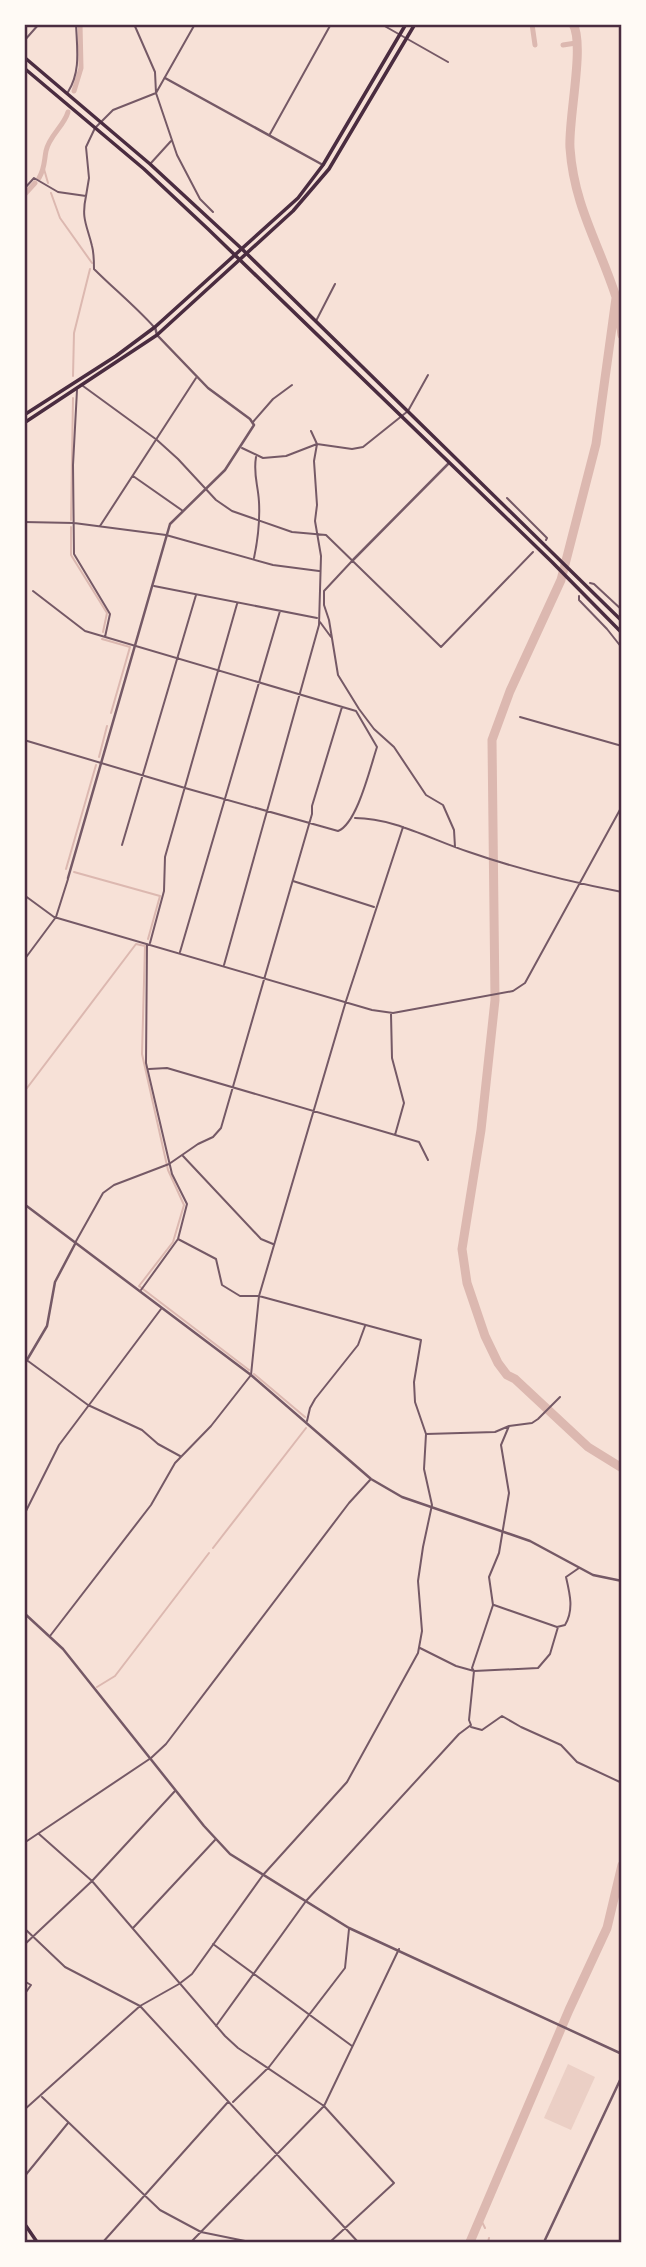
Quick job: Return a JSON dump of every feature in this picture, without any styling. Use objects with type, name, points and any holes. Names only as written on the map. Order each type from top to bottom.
[{"type":"main road","points":[[24,415],[116,356],[155,327],[298,198],[323,165],[406,24]]},
{"type":"main road","points":[[24,423],[157,335],[293,211],[329,169],[415,24]]},
{"type":"main road","points":[[24,57],[150,164],[242,249],[621,621]]},
{"type":"main road","points":[[24,68],[144,169],[236,256],[450,462],[621,633]]},
{"type":"main road","points":[[24,2223],[37,2242]]},
{"type":"street","points":[[24,41],[39,24]]},
{"type":"street","points":[[67,93],[75,79],[78,66],[76,24]]},
{"type":"street","points":[[134,24],[155,72],[156,93],[172,140],[200,199],[214,212]]},
{"type":"street","points":[[195,24],[156,93],[113,110],[95,128],[86,147],[89,178],[82,211],[83,220],[93,248],[94,269],[121,296],[133,303],[155,327],[157,335],[208,388],[253,423]]},
{"type":"street","points":[[269,136],[331,24]]},
{"type":"street","points":[[381,24],[448,62]]},
{"type":"street","points":[[165,78],[323,165]]},
{"type":"street","points":[[150,164],[172,140]]},
{"type":"street","points":[[24,189],[34,178],[58,192],[86,196]]},
{"type":"street","points":[[316,321],[335,284]]},
{"type":"street","points":[[240,447],[263,458],[286,456],[317,444],[352,449],[363,447],[408,411],[428,375]]},
{"type":"street","points":[[99,527],[198,377]]},
{"type":"street","points":[[24,960],[56,918],[170,524],[225,470],[253,423],[272,399],[292,385]]},
{"type":"street","points":[[82,386],[157,440],[206,490],[232,511],[292,533],[326,535],[441,646],[533,552]]},
{"type":"street","points":[[76,389],[74,554],[110,614],[105,637]]},
{"type":"street","points":[[223,966],[319,625],[321,571],[314,461],[317,444],[311,431]]},
{"type":"street","points":[[254,559],[259,536],[259,498],[254,482],[256,456]]},
{"type":"street","points":[[24,740],[338,831],[345,828],[354,818],[377,747],[338,675],[330,620],[324,605],[324,591],[450,462]]},
{"type":"street","points":[[133,476],[184,511]]},
{"type":"street","points":[[507,498],[546,540]]},
{"type":"street","points":[[24,522],[74,523],[166,535],[273,565],[321,571]]},
{"type":"street","points":[[590,583],[621,610]]},
{"type":"street","points":[[153,586],[319,618],[332,638]]},
{"type":"street","points":[[33,591],[85,631],[299,696],[357,710],[394,747],[426,795],[443,805],[454,830],[455,847]]},
{"type":"street","points":[[122,845],[196,595]]},
{"type":"street","points":[[579,597],[621,648]]},
{"type":"street","points":[[140,1291],[178,1239],[187,1204],[169,1164],[148,1069],[145,1048],[148,944],[164,891],[165,858],[237,604]]},
{"type":"street","points":[[180,953],[280,611]]},
{"type":"street","points":[[24,1365],[47,1326],[55,1282],[103,1193],[114,1185],[169,1164],[213,1137],[221,1128],[342,706]]},
{"type":"street","points":[[520,717],[621,746]]},
{"type":"street","points":[[24,895],[56,918],[391,1013],[507,992],[523,985],[530,977],[621,806]]},
{"type":"street","points":[[354,818],[403,827],[483,856],[580,884],[621,892]]},
{"type":"street","points":[[50,1636],[151,1505],[172,1469],[211,1426],[251,1375],[254,1325],[259,1297],[346,1001],[403,827]]},
{"type":"street","points":[[292,881],[376,907]]},
{"type":"street","points":[[391,1013],[392,1058],[404,1103],[395,1135]]},
{"type":"street","points":[[148,1069],[167,1068],[421,1143],[428,1160]]},
{"type":"street","points":[[183,1156],[263,1241],[274,1244]]},
{"type":"street","points":[[24,1204],[251,1375],[371,1479],[432,1508],[549,1550],[593,1575],[621,1581]]},
{"type":"street","points":[[24,2110],[140,2006],[192,1974],[264,1875],[347,1782],[419,1647],[422,1631],[418,1581],[432,1508],[424,1469],[426,1434],[415,1402],[414,1382],[421,1340],[259,1297],[240,1296],[222,1285],[216,1259],[178,1239]]},
{"type":"street","points":[[24,1514],[51,1457],[162,1308]]},
{"type":"street","points":[[307,1423],[315,1399],[358,1345],[365,1325]]},
{"type":"street","points":[[28,1360],[88,1405],[142,1430],[181,1458]]},
{"type":"street","points":[[426,1434],[495,1432],[509,1426],[532,1423],[560,1397]]},
{"type":"street","points":[[470,1726],[474,1671],[472,1668],[493,1605],[489,1577],[498,1560],[509,1493],[501,1445],[509,1426]]},
{"type":"street","points":[[24,1843],[151,1758],[166,1744],[349,1503],[371,1479]]},
{"type":"street","points":[[493,1605],[558,1627],[565,1625],[571,1608],[566,1577],[579,1568]]},
{"type":"street","points":[[24,1613],[63,1649],[215,1839],[230,1854],[349,1928],[621,2054]]},
{"type":"street","points":[[419,1647],[456,1666],[474,1671],[538,1668],[550,1654],[558,1627]]},
{"type":"street","points":[[470,1726],[482,1730],[502,1716],[561,1745],[577,1762],[621,1783]]},
{"type":"street","points":[[216,2026],[306,1901],[459,1734],[470,1726]]},
{"type":"street","points":[[24,1945],[92,1881],[176,1790]]},
{"type":"street","points":[[39,1834],[92,1881],[179,1984],[238,2048],[324,2106],[394,2183],[330,2242]]},
{"type":"street","points":[[132,1929],[215,1839]]},
{"type":"street","points":[[24,1928],[65,1967],[140,2006],[358,2242]]},
{"type":"street","points":[[103,2242],[218,2110],[269,2067],[345,1968],[349,1928]]},
{"type":"street","points":[[213,1944],[353,2046]]},
{"type":"street","points":[[191,2242],[324,2106],[399,1949]]},
{"type":"street","points":[[24,1981],[31,1984],[24,1995]]},
{"type":"street","points":[[545,2242],[621,2076]]},
{"type":"street","points":[[41,2096],[160,2210],[201,2232],[250,2242]]},
{"type":"street","points":[[24,2177],[68,2122]]},
{"type":"shaded area","points":[[568,2064],[595,2077],[571,2130],[544,2118]]},
{"type":"waterway","points":[[74,91],[81,68],[80,24]]},
{"type":"waterway","points":[[532,24],[535,45]]},
{"type":"waterway","points":[[573,24],[577,65],[570,135],[572,169],[582,207],[616,297],[622,335]]},
{"type":"waterway","points":[[563,45],[576,43]]},
{"type":"waterway","points":[[39,178],[48,146],[68,112]]},
{"type":"waterway","points":[[44,169],[48,183]]},
{"type":"waterway","points":[[24,195],[35,183]]},
{"type":"waterway","points":[[51,193],[60,218],[92,263]]},
{"type":"waterway","points":[[73,376],[74,333],[90,269]]},
{"type":"waterway","points":[[616,298],[596,444],[561,580],[510,691],[492,740],[495,1000],[481,1130],[462,1249],[467,1283],[485,1336],[498,1363],[507,1375],[515,1379],[588,1447],[622,1468]]},
{"type":"waterway","points":[[71,520],[73,398]]},
{"type":"waterway","points":[[71,527],[71,555],[107,613],[103,632]]},
{"type":"waterway","points":[[102,639],[130,647],[111,713]]},
{"type":"waterway","points":[[99,757],[107,726]]},
{"type":"waterway","points":[[66,869],[96,765]]},
{"type":"waterway","points":[[74,872],[160,896],[148,939]]},
{"type":"waterway","points":[[24,1092],[136,944],[145,946],[142,1054],[168,1170],[184,1205],[173,1242],[139,1286],[249,1370]]},
{"type":"waterway","points":[[254,1374],[305,1417]]},
{"type":"waterway","points":[[213,1548],[306,1428]]},
{"type":"waterway","points":[[97,1687],[115,1676],[209,1553]]},
{"type":"waterway","points":[[470,2242],[607,1928],[622,1865]]},
{"type":"waterway","points":[[480,2218],[485,2228]]},
{"type":"waterway","points":[[488,2242],[489,2238]]}]
